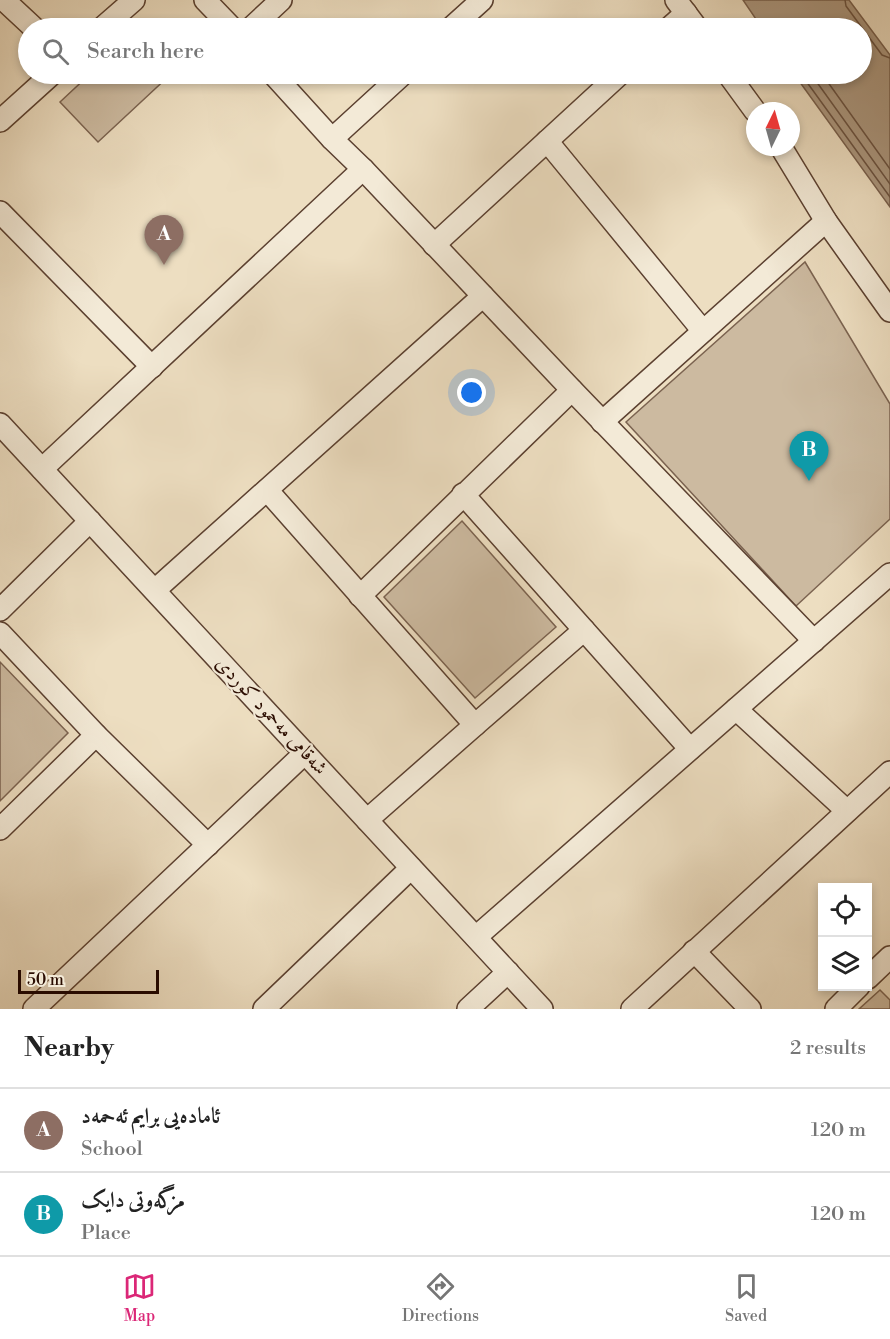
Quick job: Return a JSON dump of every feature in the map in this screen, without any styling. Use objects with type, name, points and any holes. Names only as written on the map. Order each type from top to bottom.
[{"type":"street","points":[[4,0],[23,18]]},
{"type":"street","points":[[113,18],[134,0]]},
{"type":"street","points":[[205,0],[222,18]]},
{"type":"street","points":[[262,18],[281,0]]},
{"type":"street","points":[[462,18],[482,0]]},
{"type":"street","points":[[0,121],[41,84]]},
{"type":"street","points":[[282,84],[602,422],[814,641]]},
{"type":"street","points":[[332,139],[392,84]]},
{"type":"street","points":[[434,245],[610,84]]},
{"type":"street","points":[[735,84],[748,102]]},
{"type":"street","points":[[547,141],[703,332]]},
{"type":"street","points":[[786,156],[826,221],[890,311]]},
{"type":"street","points":[[42,469],[363,169]]},
{"type":"street","points":[[0,212],[152,367]]},
{"type":"street","points":[[602,422],[826,221]]},
{"type":"street","points":[[155,591],[483,296]]},
{"type":"street","points":[[360,596],[572,390]]},
{"type":"street","name":"شەقامی مەحمود کوردی","points":[[0,424],[542,1009]]},
{"type":"street","points":[[267,490],[475,725]]},
{"type":"street","points":[[463,494],[690,749]]},
{"type":"street","points":[[0,610],[90,521]]},
{"type":"street","points":[[476,938],[890,573]]},
{"type":"street","points":[[367,820],[585,630]]},
{"type":"street","points":[[0,633],[96,735],[208,845]]},
{"type":"street","points":[[736,709],[847,811]]},
{"type":"street","points":[[0,829],[96,735]]},
{"type":"street","points":[[34,1009],[305,753]]},
{"type":"street","points":[[632,1009],[890,772]]},
{"type":"street","points":[[264,1009],[411,868]]},
{"type":"street","points":[[694,951],[750,1009]]},
{"type":"street","points":[[872,975],[888,964]]},
{"type":"street","points":[[468,1009],[508,972]]},
{"type":"street","points":[[836,1009],[855,991]]},
{"type":"shaded area","points":[[79,84],[160,84],[98,142],[60,102]]},
{"type":"shaded area","points":[[805,262],[890,404],[890,519],[796,606],[626,422]]},
{"type":"shaded area","points":[[462,521],[556,627],[475,698],[384,597]]},
{"type":"shaded area","points":[[0,662],[68,733],[0,801]]},
{"type":"shaded area","points":[[880,990],[890,1000],[890,1009],[859,1009]]},
{"type":"water","points":[[743,0],[849,0],[862,18],[755,18]]},
{"type":"water","points":[[872,31],[890,55],[890,207],[801,84],[872,84]]},
{"type":"place","name":"ئامادەیی برایم ئەحمەد","points":[[164,265]]},
{"type":"place","name":"مزگەوتی دایک","points":[[809,481]]}]
